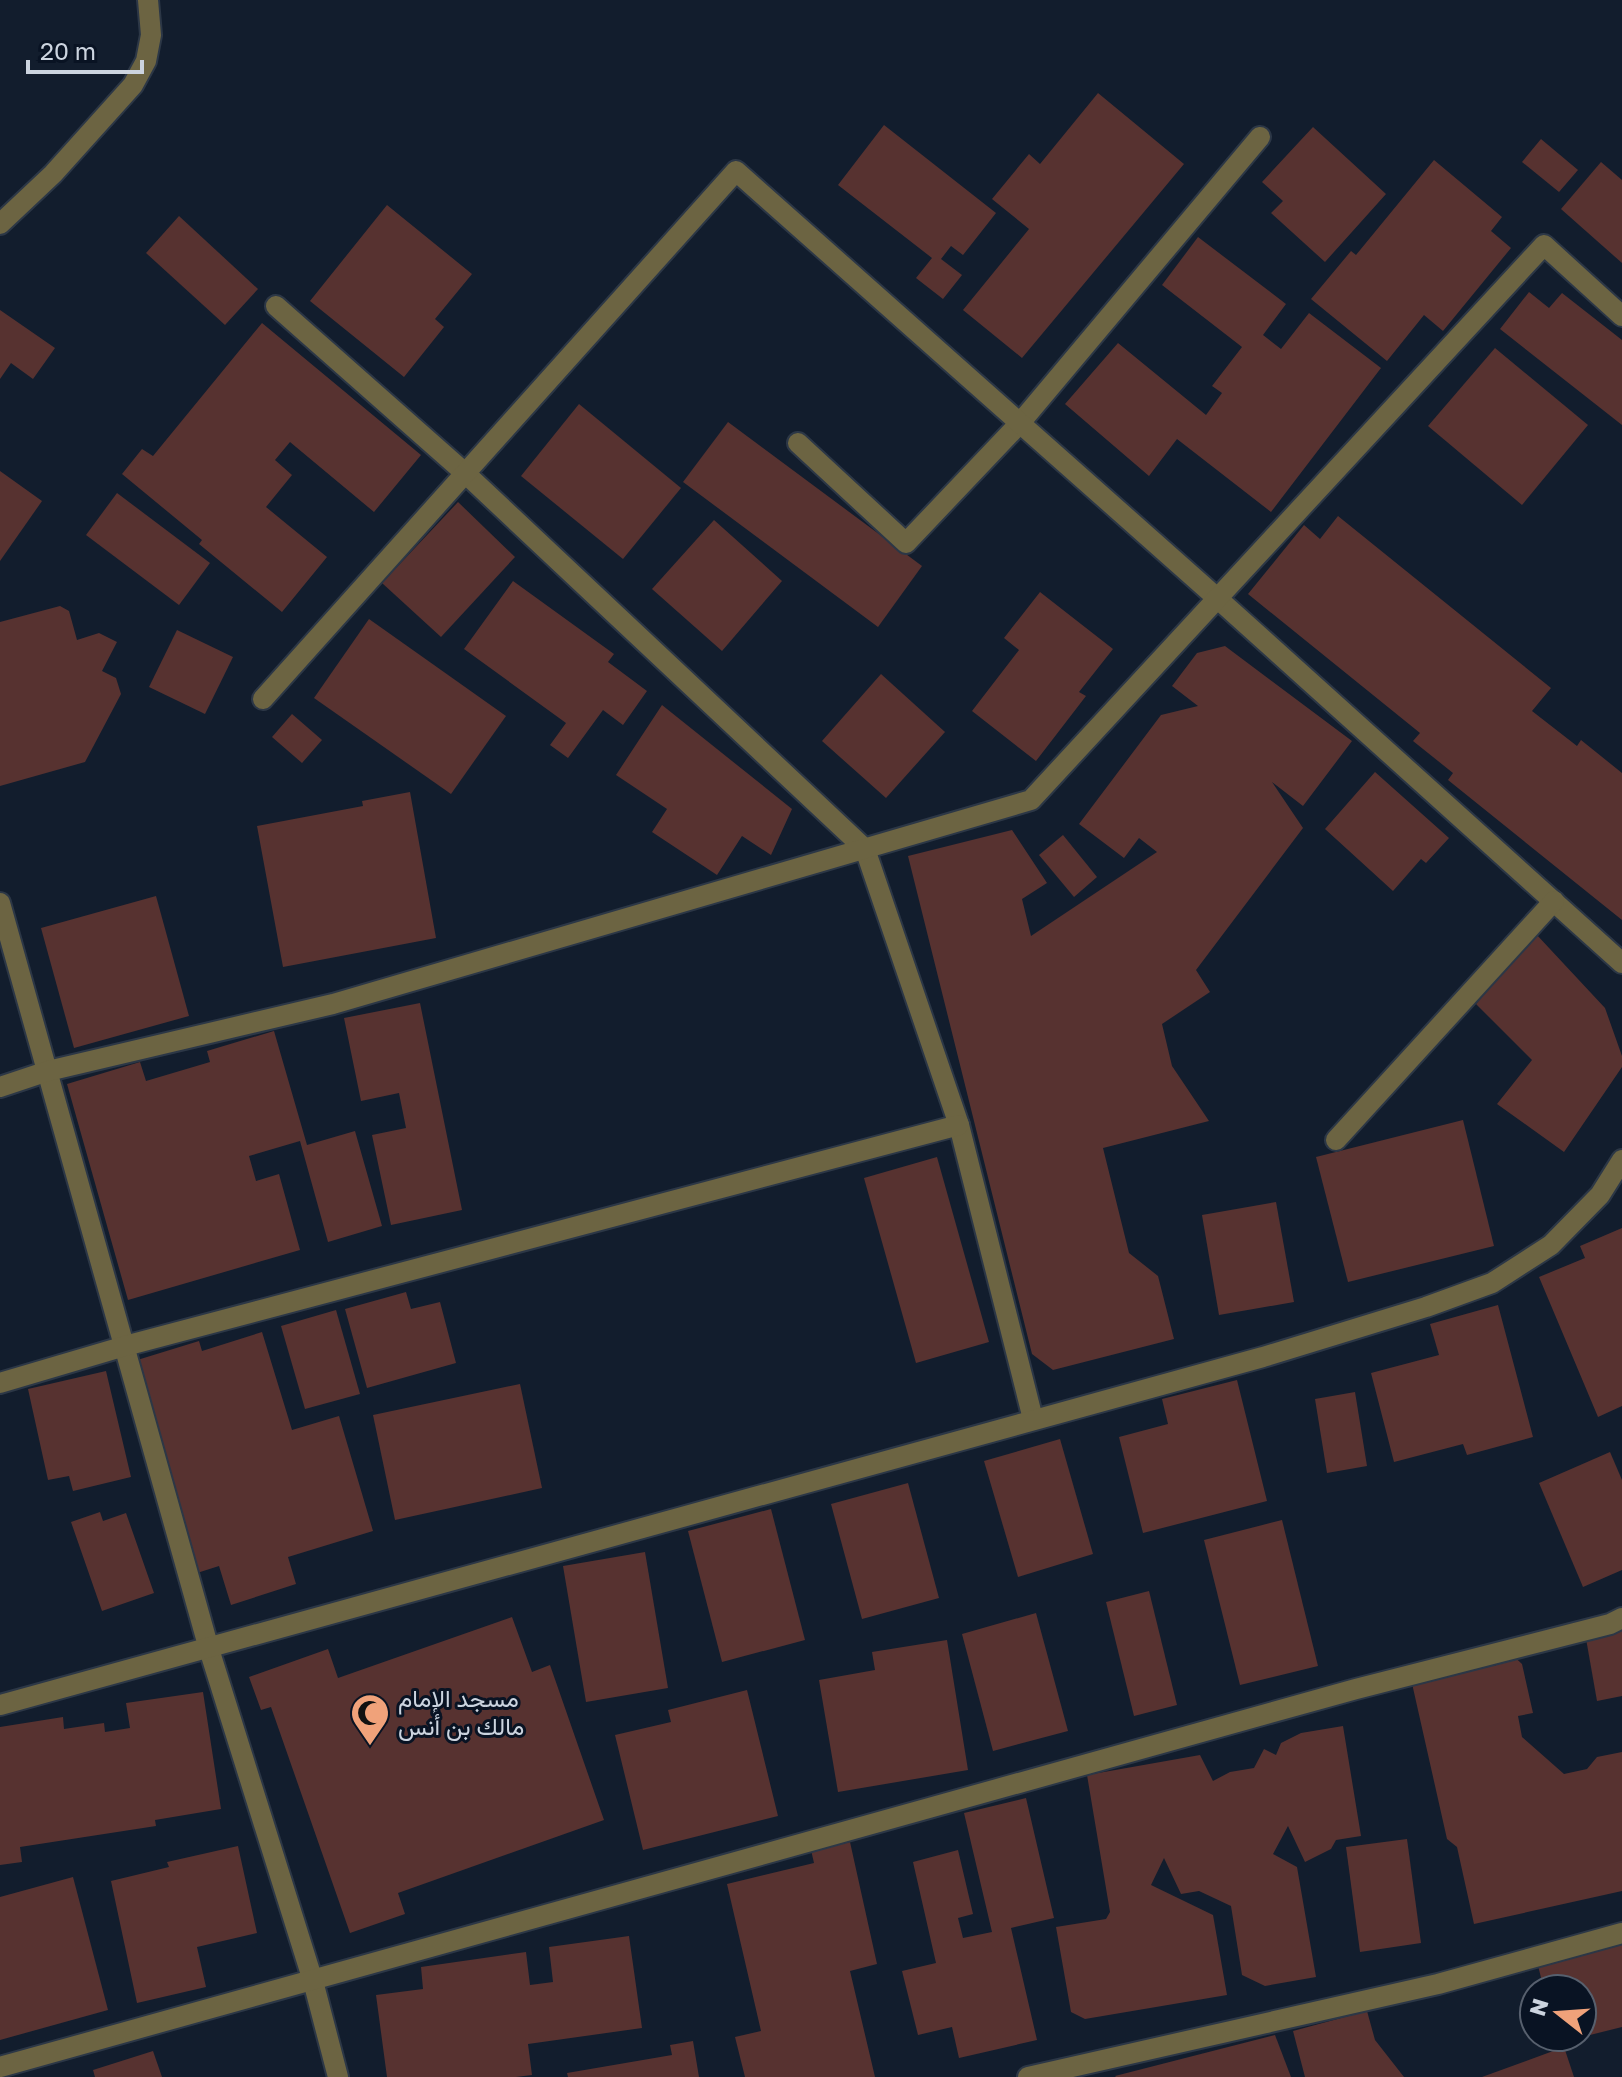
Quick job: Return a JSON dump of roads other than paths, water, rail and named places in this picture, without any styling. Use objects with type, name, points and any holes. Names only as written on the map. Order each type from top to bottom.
[{"type":"street","points":[[0,224],[53,174],[133,85],[146,61],[151,35],[148,0]]},
{"type":"street","points":[[798,443],[906,543],[1020,423],[1260,137]]},
{"type":"street","points":[[263,699],[736,171],[1622,963]]},
{"type":"street","points":[[0,1087],[48,1071],[333,1004],[1031,800],[1544,245],[1622,316]]},
{"type":"street","points":[[276,306],[465,473],[865,849],[959,1125],[1033,1419]]},
{"type":"street","points":[[1336,1140],[1554,901]]},
{"type":"street","points":[[0,903],[209,1649],[313,1981],[338,2077]]},
{"type":"street","points":[[0,1383],[125,1346],[959,1125]]},
{"type":"street","points":[[0,1705],[1263,1357],[1426,1307],[1492,1283],[1551,1245],[1600,1195],[1622,1160]]},
{"type":"street","points":[[0,2067],[1356,1689],[1595,1628],[1622,1618]]},
{"type":"street","points":[[1028,2077],[1438,1984],[1622,1933]]},
{"type":"place","name":"مسجد الإمام مالك بن أنس","points":[[370,1747]]}]
